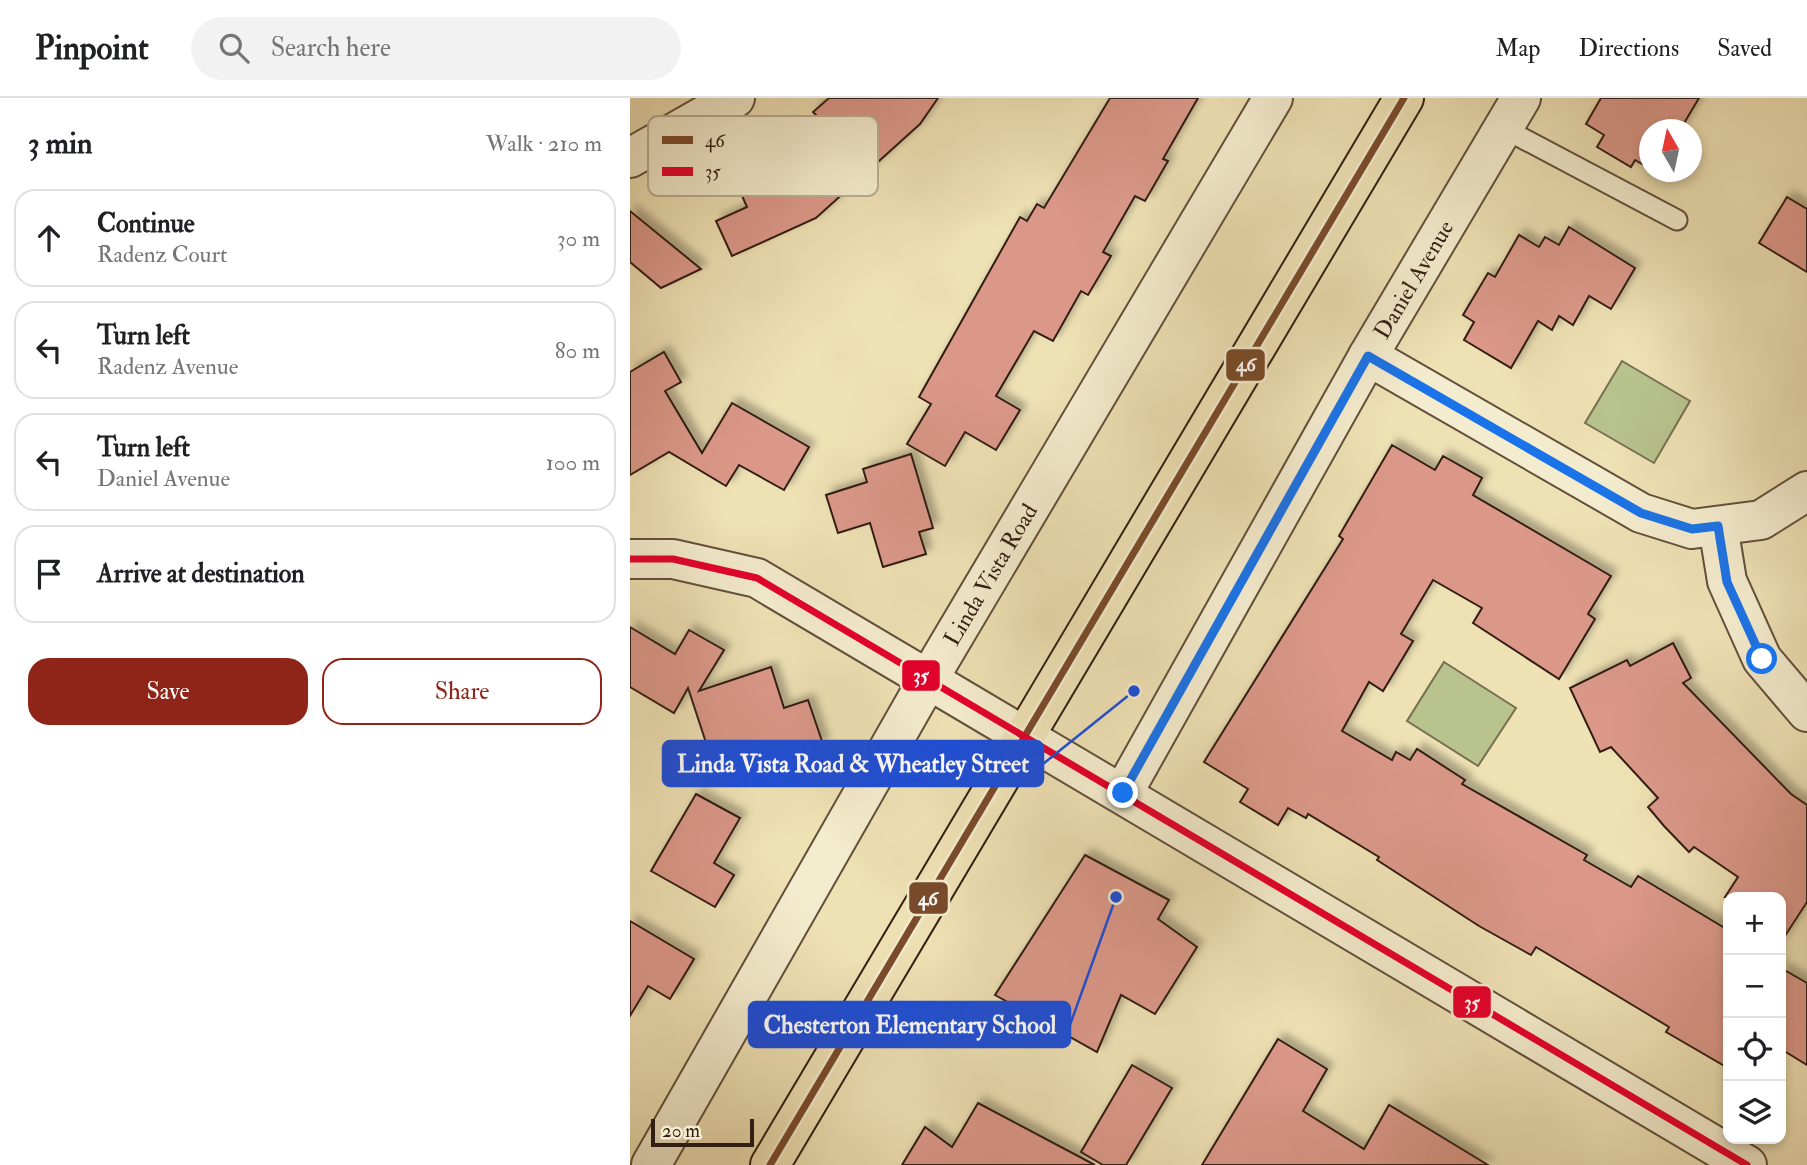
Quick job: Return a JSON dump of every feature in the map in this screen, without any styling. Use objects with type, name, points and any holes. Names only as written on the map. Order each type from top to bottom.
[{"type":"main road","points":[[770,1165],[1404,98]]},
{"type":"street","points":[[704,116],[735,98]]},
{"type":"street","name":"Linda Vista Road","points":[[651,1165],[929,678],[1273,98]]},
{"type":"street","name":"Daniel Avenue","points":[[1123,793],[1368,356],[1512,113]]},
{"type":"street","points":[[630,159],[648,149]]},
{"type":"street","points":[[1368,356],[1641,513],[1692,529],[1761,520],[1807,491]]},
{"type":"street","points":[[1718,526],[1727,582],[1762,659],[1807,712]]},
{"type":"street","points":[[630,559],[673,559],[757,578],[1747,1165]]},
{"type":"lane","points":[[1512,113],[1676,219]]},
{"type":"green space","points":[[1622,361],[1690,401],[1654,463],[1585,423]]},
{"type":"green space","points":[[1444,662],[1516,708],[1478,766],[1407,721]]},
{"type":"building","points":[[829,98],[938,98],[920,124],[878,162],[878,116],[817,116],[813,112]]},
{"type":"building","points":[[1110,98],[1198,98],[1163,159],[1168,161],[1145,201],[1135,196],[1103,252],[1111,256],[1088,295],[1081,291],[1053,341],[1034,331],[996,396],[1020,410],[996,450],[965,432],[945,466],[907,444],[931,404],[919,397],[1020,217],[1027,221],[1037,204],[1044,208]]},
{"type":"building","points":[[1601,98],[1699,98],[1687,119],[1639,119],[1639,162],[1635,160],[1631,167],[1597,147],[1604,135],[1586,124]]},
{"type":"building","points":[[742,196],[840,196],[816,218],[732,256],[716,221],[747,207]]},
{"type":"building","points":[[1787,197],[1807,209],[1807,272],[1759,243]]},
{"type":"building","points":[[630,211],[701,269],[661,288],[630,262]]},
{"type":"building","points":[[1569,227],[1635,268],[1611,309],[1589,296],[1573,325],[1559,316],[1552,330],[1538,321],[1511,368],[1464,340],[1474,322],[1463,315],[1488,273],[1495,277],[1519,235],[1539,247],[1545,237],[1559,245]]},
{"type":"building","points":[[664,352],[681,382],[665,391],[702,453],[732,403],[809,447],[784,490],[739,465],[726,486],[669,452],[630,475],[630,372]]},
{"type":"building","points":[[1392,445],[1435,470],[1443,456],[1482,478],[1473,495],[1611,576],[1588,614],[1595,619],[1559,679],[1473,623],[1482,608],[1433,580],[1401,634],[1413,641],[1383,691],[1369,682],[1342,731],[1392,760],[1396,752],[1410,760],[1417,749],[1465,780],[1462,784],[1587,855],[1584,860],[1631,887],[1638,876],[1723,927],[1723,1065],[1666,1032],[1669,1027],[1536,947],[1531,955],[1479,926],[1377,860],[1379,857],[1308,814],[1306,818],[1288,808],[1278,825],[1240,802],[1248,789],[1204,762],[1343,539],[1339,536]]},
{"type":"building","points":[[911,454],[933,528],[919,532],[926,554],[883,567],[870,523],[838,533],[826,495],[867,482],[863,469]]},
{"type":"building","points":[[630,627],[675,654],[689,630],[724,650],[699,691],[771,667],[784,708],[808,700],[823,744],[718,779],[688,688],[674,713],[630,687]]},
{"type":"building","points":[[1673,643],[1691,678],[1683,683],[1791,794],[1807,805],[1807,902],[1786,934],[1786,892],[1728,892],[1738,877],[1694,847],[1689,852],[1648,807],[1658,798],[1611,747],[1600,752],[1570,688],[1627,660],[1630,666]]},
{"type":"building","points":[[696,794],[740,818],[714,863],[734,875],[715,907],[651,871]]},
{"type":"building","points":[[1085,855],[1169,900],[1158,919],[1197,947],[1155,1014],[1121,995],[1097,1052],[995,995]]},
{"type":"building","points":[[630,921],[694,959],[670,999],[648,986],[630,1016]]},
{"type":"building","points":[[1786,971],[1807,983],[1807,1065],[1786,1052]]},
{"type":"building","points":[[1278,1039],[1327,1069],[1303,1111],[1364,1149],[1389,1105],[1488,1165],[1202,1165]]},
{"type":"building","points":[[1132,1065],[1172,1088],[1126,1165],[1103,1165],[1081,1152]]},
{"type":"building","points":[[978,1103],[1095,1165],[902,1165],[925,1127],[952,1147]]},
{"type":"transit line","name":"46","points":[[770,1165],[1404,98]]},
{"type":"transit line","name":"35","points":[[630,559],[673,559],[757,578],[1747,1165]]},
{"type":"place","name":"Linda Vista Road & Wheatley Street","points":[[1134,691]]},
{"type":"place","name":"Chesterton Elementary School","points":[[1116,897]]},
{"type":"route","points":[[1123,793],[1368,356],[1641,513],[1692,529],[1718,526],[1727,582],[1762,659]]}]
